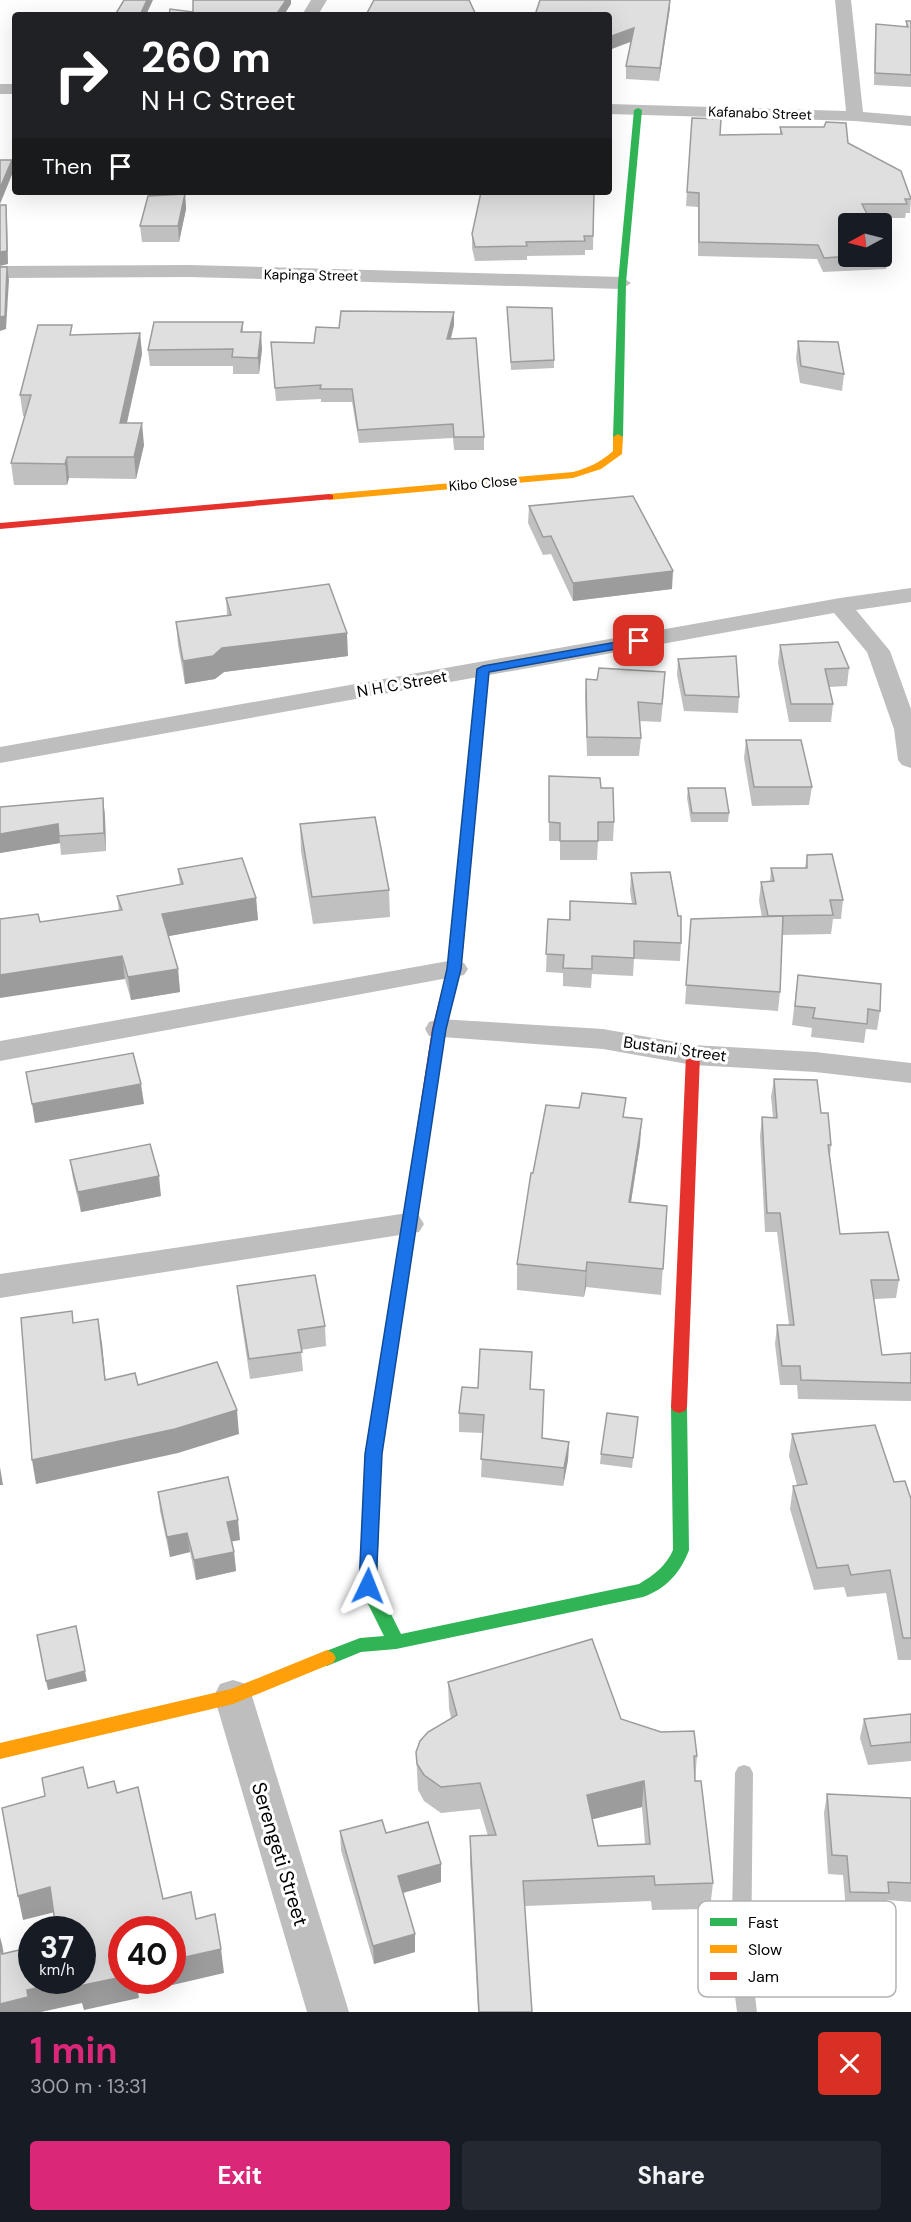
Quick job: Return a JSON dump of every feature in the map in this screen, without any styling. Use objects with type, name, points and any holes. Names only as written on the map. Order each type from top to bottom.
[{"type":"street","points":[[843,0],[855,116]]},
{"type":"street","name":"Kafanabo Street","points":[[612,109],[855,116],[911,121]]},
{"type":"street","name":"Kibo Close","points":[[0,526],[573,475],[593,470],[609,462],[618,452],[622,283],[638,110]]},
{"type":"street","name":"Kapinga Street","points":[[0,272],[189,271],[622,283]]},
{"type":"street","name":"N H C Street","points":[[0,755],[840,605],[911,595]]},
{"type":"street","points":[[840,605],[878,651],[906,729],[911,760]]},
{"type":"street","points":[[396,1642],[368,1586],[373,1454],[440,1029],[454,969],[483,669]]},
{"type":"street","points":[[0,1051],[454,969]]},
{"type":"street","name":"Bustani Street","points":[[440,1029],[603,1039],[693,1054],[815,1062],[911,1073]]},
{"type":"street","points":[[0,1751],[233,1696],[360,1646],[396,1642],[643,1590],[667,1577],[677,1566],[681,1550],[679,1415],[693,1054]]},
{"type":"street","points":[[0,1286],[408,1224]]},
{"type":"street","name":"Serengeti Street","points":[[233,1696],[328,2012]]},
{"type":"lane","points":[[742,1901],[744,1773]]},
{"type":"lane","points":[[745,1997],[747,2012]]},
{"type":"building","points":[[124,0],[147,0],[141,12],[117,12]]},
{"type":"building","points":[[193,0],[286,0],[278,12],[193,12]]},
{"type":"building","points":[[374,0],[469,0],[475,12],[368,12]]},
{"type":"building","points":[[540,0],[670,0],[660,68],[626,66],[634,28],[612,36],[612,12],[536,12]]},
{"type":"building","points":[[170,9],[193,12],[170,12]]},
{"type":"building","points":[[906,21],[911,21],[911,75],[875,73],[876,24],[908,27]]},
{"type":"building","points":[[692,118],[721,119],[720,135],[782,134],[780,127],[824,127],[826,122],[846,123],[848,143],[901,171],[911,199],[905,199],[907,204],[862,204],[866,213],[838,213],[838,257],[824,258],[818,245],[699,242],[699,193],[687,192]]},
{"type":"building","points":[[0,160],[12,160],[0,188]]},
{"type":"building","points":[[185,195],[178,226],[140,226],[148,196]]},
{"type":"building","points":[[480,195],[594,195],[593,236],[584,236],[585,241],[526,242],[527,246],[475,247],[472,234]]},
{"type":"building","points":[[0,205],[6,205],[7,251],[0,252]]},
{"type":"building","points":[[0,267],[7,267],[5,316],[0,317]]},
{"type":"building","points":[[507,307],[552,308],[554,360],[511,362]]},
{"type":"building","points":[[341,311],[454,312],[447,339],[476,338],[484,437],[454,437],[453,424],[358,430],[352,389],[320,389],[321,385],[275,388],[271,342],[314,343],[316,327],[339,328]]},
{"type":"building","points":[[154,322],[243,322],[241,332],[261,332],[258,358],[232,357],[233,349],[148,350]]},
{"type":"building","points":[[38,325],[72,325],[70,335],[140,333],[120,423],[142,423],[134,457],[67,457],[65,464],[11,463],[31,395],[20,395]]},
{"type":"building","points":[[798,341],[838,342],[844,374],[801,366]]},
{"type":"building","points":[[633,496],[673,571],[573,583],[551,536],[543,537],[529,506]]},
{"type":"building","points":[[329,584],[347,633],[222,648],[213,656],[183,661],[176,622],[231,615],[226,598]]},
{"type":"building","points":[[838,642],[849,668],[825,669],[833,704],[791,704],[780,645]]},
{"type":"building","points":[[736,656],[739,697],[685,695],[678,659]]},
{"type":"building","points":[[599,668],[665,672],[662,704],[638,702],[641,738],[587,737],[586,679],[597,680]]},
{"type":"building","points":[[746,740],[801,740],[812,787],[754,787]]},
{"type":"building","points":[[549,776],[600,778],[601,788],[613,788],[614,822],[598,822],[598,841],[560,841],[560,823],[549,822]]},
{"type":"building","points":[[688,788],[725,788],[729,813],[692,813]]},
{"type":"building","points":[[103,798],[104,833],[59,836],[58,824],[0,834],[0,807]]},
{"type":"building","points":[[375,817],[389,890],[312,897],[300,824]]},
{"type":"building","points":[[832,854],[843,900],[830,900],[833,915],[768,916],[761,882],[774,881],[771,868],[807,868],[807,855]]},
{"type":"building","points":[[242,858],[256,898],[162,914],[178,969],[128,977],[122,956],[0,975],[0,919],[38,914],[40,922],[122,910],[117,896],[183,884],[178,869]]},
{"type":"building","points":[[670,872],[678,916],[681,916],[681,943],[634,941],[634,958],[592,956],[592,969],[563,968],[564,955],[546,954],[548,919],[570,920],[570,901],[636,904],[631,873]]},
{"type":"building","points":[[783,916],[780,992],[686,985],[691,919]]},
{"type":"building","points":[[798,975],[881,984],[880,1011],[868,1009],[867,1024],[813,1018],[815,1008],[795,1006]]},
{"type":"building","points":[[133,1053],[141,1084],[32,1104],[26,1072]]},
{"type":"building","points":[[774,1079],[817,1080],[821,1113],[828,1113],[831,1145],[828,1145],[840,1234],[888,1232],[899,1280],[871,1280],[882,1355],[911,1353],[911,1383],[801,1380],[800,1366],[782,1366],[777,1325],[794,1325],[780,1213],[767,1213],[762,1117],[777,1118]]},
{"type":"building","points":[[582,1093],[626,1098],[623,1117],[642,1119],[629,1202],[667,1206],[663,1269],[587,1262],[586,1271],[517,1264],[531,1173],[533,1173],[546,1105],[579,1108]]},
{"type":"building","points":[[150,1144],[159,1176],[78,1192],[70,1160]]},
{"type":"building","points":[[315,1275],[325,1326],[298,1330],[302,1352],[249,1359],[237,1286]]},
{"type":"building","points":[[72,1311],[73,1323],[98,1319],[105,1380],[135,1373],[138,1385],[217,1362],[237,1410],[175,1429],[32,1460],[21,1318]]},
{"type":"building","points":[[480,1349],[532,1352],[530,1389],[544,1390],[542,1438],[569,1442],[564,1468],[481,1459],[484,1415],[459,1413],[462,1387],[478,1388]]},
{"type":"building","points":[[607,1413],[638,1417],[633,1458],[601,1454]]},
{"type":"building","points":[[875,1425],[894,1482],[905,1481],[911,1499],[911,1638],[903,1638],[890,1570],[851,1575],[848,1565],[817,1568],[793,1486],[807,1484],[792,1434]]},
{"type":"building","points":[[228,1477],[238,1520],[227,1522],[234,1552],[194,1560],[187,1533],[167,1537],[158,1492]]},
{"type":"building","points":[[76,1626],[85,1671],[46,1681],[37,1635]]},
{"type":"building","points":[[592,1639],[621,1719],[661,1732],[694,1731],[697,1756],[694,1756],[695,1781],[701,1781],[713,1883],[655,1885],[654,1876],[523,1881],[532,2012],[479,2012],[470,1836],[496,1835],[480,1783],[441,1787],[424,1775],[417,1764],[416,1752],[420,1741],[428,1732],[457,1715],[448,1682]],"holes":[[[644,1781],[650,1844],[598,1846],[587,1795]]]},
{"type":"building","points":[[911,1714],[911,1742],[871,1746],[864,1719]]},
{"type":"building","points":[[83,1767],[88,1788],[114,1781],[117,1793],[138,1787],[163,1899],[191,1892],[196,1919],[215,1914],[221,1949],[186,1957],[186,1916],[108,1916],[108,1980],[96,1982],[96,1916],[54,1916],[50,1887],[18,1896],[2,1808],[45,1796],[42,1778]]},
{"type":"building","points":[[827,1794],[911,1798],[911,1883],[888,1882],[889,1893],[850,1892],[847,1856],[832,1855]]},
{"type":"building","points":[[382,1820],[386,1833],[428,1822],[441,1864],[398,1876],[415,1934],[373,1946],[340,1831]]},
{"type":"building","points":[[0,1942],[2,1954],[18,1950],[18,1994],[28,1994],[28,1997],[0,2004]]},
{"type":"traffic: fast","points":[[618,437],[622,283],[638,110]]},
{"type":"traffic: fast","points":[[396,1642],[368,1586],[373,1454],[410,1218]]},
{"type":"traffic: fast","points":[[327,1658],[360,1645],[396,1642],[643,1590],[656,1582],[671,1569],[681,1550],[679,1407]]},
{"type":"traffic: slow","points":[[329,497],[573,475],[586,472],[613,457],[618,452],[618,437]]},
{"type":"traffic: slow","points":[[457,940],[483,669]]},
{"type":"traffic: slow","points":[[0,1751],[233,1696],[327,1658]]},
{"type":"traffic: jam","points":[[0,526],[329,497]]},
{"type":"traffic: jam","points":[[410,1218],[439,1029],[454,969],[457,940]]},
{"type":"traffic: jam","points":[[679,1407],[693,1055]]},
{"type":"route","points":[[368,1586],[373,1454],[440,1029],[454,969],[483,669],[639,641]]}]
